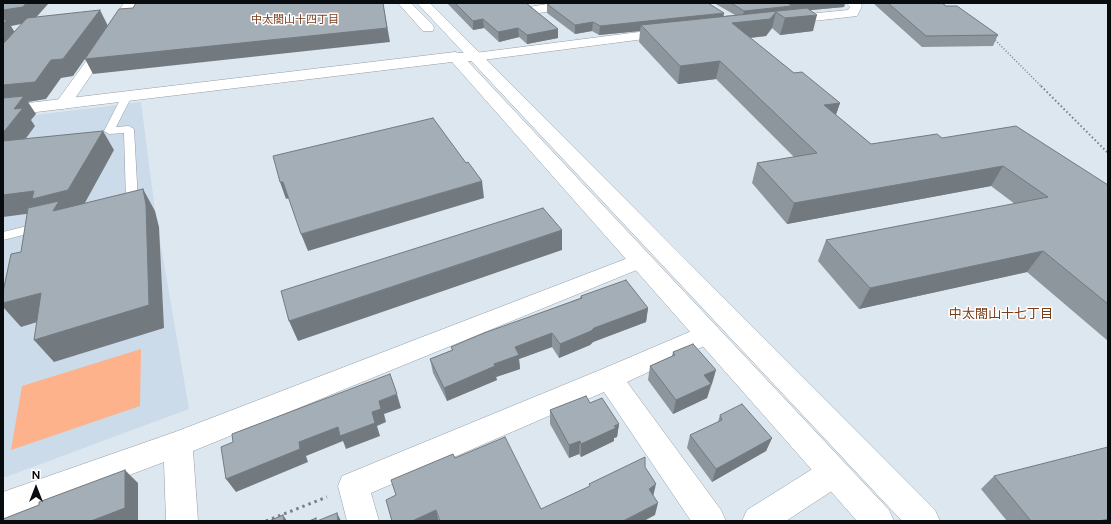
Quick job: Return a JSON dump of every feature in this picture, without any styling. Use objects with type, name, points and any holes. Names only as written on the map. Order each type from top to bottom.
[{"type":"street","points":[[63,104],[93,62],[130,3]]},
{"type":"street","points":[[404,3],[453,49],[924,521]]},
{"type":"street","points":[[423,3],[453,49],[641,260],[878,521]]},
{"type":"street","points":[[528,6],[575,3]]},
{"type":"street","points":[[776,21],[853,13],[856,6],[852,3]]},
{"type":"street","points":[[528,6],[545,19]]},
{"type":"street","points":[[104,20],[120,18]]},
{"type":"street","points":[[3,111],[128,96],[453,49],[576,43],[684,31]]},
{"type":"street","points":[[564,34],[576,43]]},
{"type":"street","points":[[3,506],[178,444],[641,260]]},
{"type":"street","points":[[363,521],[353,486],[609,378],[708,333]]},
{"type":"street","points":[[609,378],[710,521]]},
{"type":"street","points":[[178,444],[182,521]]},
{"type":"street","points":[[758,521],[833,473]]},
{"type":"lane","points":[[109,208],[132,202],[129,129],[109,131],[128,96]]},
{"type":"lane","points":[[3,236],[56,222]]},
{"type":"path","points":[[989,36],[1001,45],[1108,153]]},
{"type":"path","points":[[266,521],[353,486]]},
{"type":"shaded area","points":[[141,102],[155,211],[189,409],[3,478],[3,119]]},
{"type":"shaded area","points":[[141,349],[140,406],[11,450],[22,386]]},
{"type":"building","points":[[3,3],[26,3],[23,7],[3,10]]},
{"type":"building","points":[[136,3],[383,3],[387,28],[85,59],[119,9],[133,8]]},
{"type":"building","points":[[455,3],[526,3],[558,29],[527,35],[518,28],[498,32],[483,19],[473,21]]},
{"type":"building","points":[[708,3],[724,13],[600,26],[593,22],[575,25],[547,4]]},
{"type":"building","points":[[731,3],[799,3],[789,4],[792,6],[744,11]]},
{"type":"building","points":[[888,3],[942,3],[946,6],[957,6],[998,35],[926,36]]},
{"type":"building","points":[[807,8],[817,15],[785,18],[776,12],[770,19],[732,23],[794,73],[802,72],[840,103],[824,105],[871,144],[937,134],[942,138],[1016,126],[1108,185],[1108,304],[1043,251],[870,288],[826,240],[1048,197],[1003,166],[794,203],[757,163],[817,153],[720,61],[680,66],[641,25]]},
{"type":"building","points":[[100,10],[63,59],[51,60],[35,82],[3,85],[3,44],[27,18]]},
{"type":"building","points":[[24,96],[14,109],[23,108],[3,133],[3,98]]},
{"type":"building","points":[[433,118],[466,163],[468,162],[482,181],[301,234],[283,182],[280,182],[273,156]]},
{"type":"building","points":[[103,131],[68,190],[32,199],[34,191],[3,195],[3,141]]},
{"type":"building","points":[[143,189],[146,205],[149,305],[34,340],[41,293],[3,303],[3,292],[11,254],[21,252],[28,208],[59,201],[53,211]]},
{"type":"building","points":[[543,208],[562,230],[289,321],[281,291]]},
{"type":"building","points":[[626,280],[648,308],[594,328],[591,331],[560,344],[552,333],[515,347],[519,355],[494,364],[495,366],[444,388],[430,359],[453,350],[451,347],[484,333],[582,298],[581,296]]},
{"type":"building","points":[[693,344],[716,370],[704,375],[711,384],[676,400],[650,366],[675,355],[673,352]]},
{"type":"building","points":[[390,374],[397,394],[379,401],[381,409],[372,412],[375,423],[340,436],[338,427],[299,442],[300,449],[226,479],[221,447],[233,442],[232,434]]},
{"type":"building","points":[[586,396],[590,403],[602,398],[619,424],[614,426],[616,428],[581,444],[580,441],[569,445],[550,410]]},
{"type":"building","points":[[742,404],[772,438],[716,469],[690,435],[722,420],[720,415]]},
{"type":"building","points":[[505,437],[541,509],[590,486],[589,484],[645,457],[645,467],[656,484],[649,489],[658,503],[623,521],[440,521],[436,510],[412,521],[392,521],[386,500],[396,495],[391,480],[453,454],[455,458]]},
{"type":"building","points":[[1108,447],[1108,519],[1099,521],[1031,521],[994,476]]},
{"type":"building","points":[[125,470],[125,508],[91,521],[3,521],[3,519],[39,505],[39,502]]},
{"type":"building","points":[[337,513],[338,521],[317,521]]},
{"type":"building","points":[[283,515],[284,521],[269,521]]},
{"type":"building","points":[[316,518],[316,521],[309,521]]},
{"type":"district","name":"中太閤山十四丁目","points":[[295,20]]},
{"type":"district","name":"中太閤山十七丁目","points":[[1001,314]]}]
